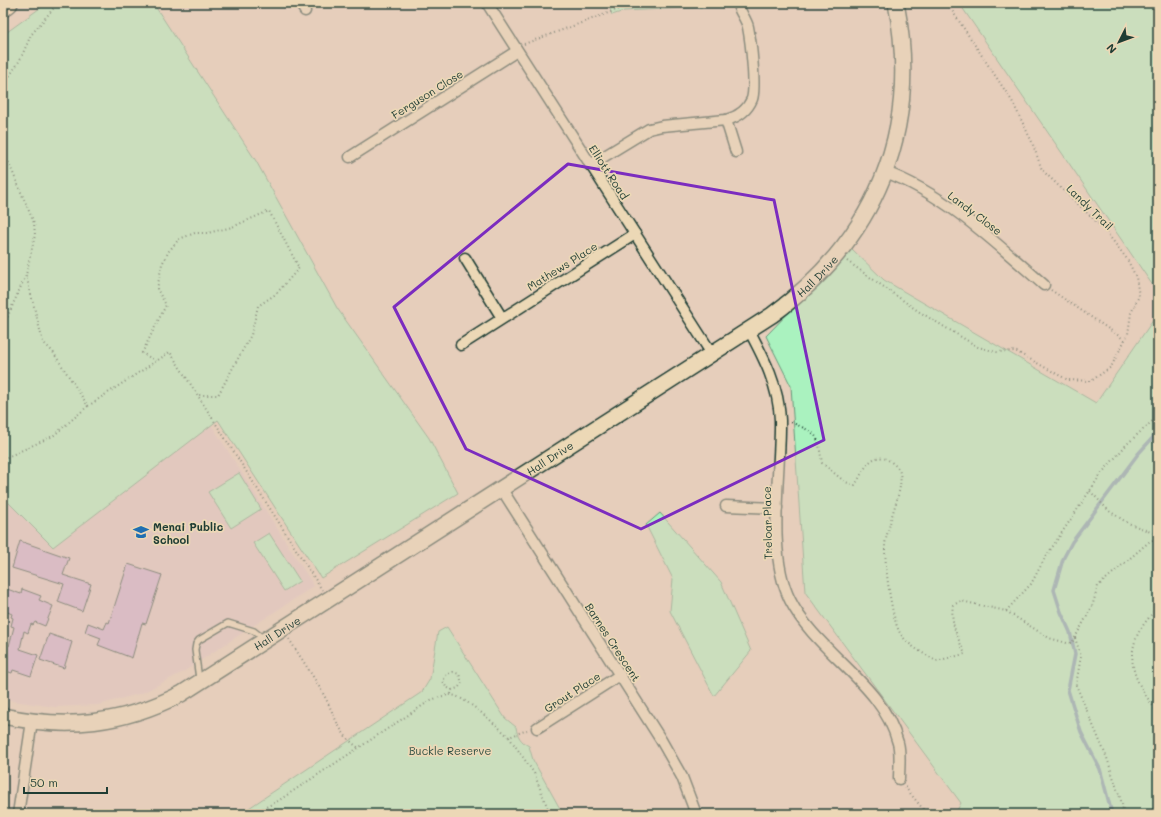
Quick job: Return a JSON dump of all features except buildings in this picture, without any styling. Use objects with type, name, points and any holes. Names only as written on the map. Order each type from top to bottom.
[{"type":"highway","points":[[3,7],[8,3]]},
{"type":"street","name":"Elliott Road","points":[[487,3],[712,354]]},
{"type":"street","name":"Hall Drive","points":[[3,716],[32,721],[79,724],[123,717],[162,704],[200,682],[282,628],[712,354],[797,297],[838,255],[851,238],[870,206],[884,172],[896,135],[902,98],[904,58],[896,3]]},
{"type":"street","points":[[590,165],[649,129],[662,126],[726,120],[736,117],[744,111],[752,98],[753,90],[748,26],[740,10]]},
{"type":"street","name":"Ferguson Close","points":[[350,157],[516,49]]},
{"type":"street","points":[[726,120],[736,152]]},
{"type":"street","name":"Landy Close","points":[[884,172],[906,180],[968,220],[1044,285]]},
{"type":"street","name":"Mathews Place","points":[[461,345],[635,234]]},
{"type":"street","points":[[464,258],[502,318]]},
{"type":"street","name":"Treloar Place","points":[[749,330],[766,362],[776,390],[780,419],[777,508],[778,561],[790,599],[813,634],[859,680],[883,707],[898,743],[899,779]]},
{"type":"street","name":"Barnes Crescent","points":[[501,488],[620,675],[682,777],[696,814]]},
{"type":"street","points":[[726,506],[777,508]]},
{"type":"street","name":"Grout Place","points":[[537,728],[620,675]]},
{"type":"street","points":[[18,814],[32,721]]},
{"type":"lane","points":[[200,682],[195,650],[199,640],[224,624],[231,623],[254,631],[264,640]]},
{"type":"path","points":[[3,86],[3,82],[20,60],[31,35],[58,3]]},
{"type":"path","points":[[516,49],[630,5],[660,3]]},
{"type":"path","name":"Landy Trail","points":[[838,255],[918,311],[978,347],[997,352],[1015,351],[1068,380],[1091,381],[1111,367],[1128,334],[1131,314],[1139,296],[1136,277],[1127,258],[1103,228],[1042,170],[1032,142],[1012,101],[947,3]]},
{"type":"path","points":[[3,138],[5,154],[34,223],[35,235],[26,275],[3,327]]},
{"type":"path","points":[[156,361],[142,353],[166,305],[157,289],[162,264],[169,251],[179,240],[195,232],[208,233],[232,227],[269,211],[299,268],[276,294],[258,306],[251,335],[218,395],[198,396]]},
{"type":"path","points":[[26,275],[43,342],[53,352],[88,406]]},
{"type":"path","points":[[1044,285],[1125,340]]},
{"type":"path","points":[[3,459],[53,436],[88,406],[170,352],[328,600]]},
{"type":"path","points":[[1006,611],[1031,584],[1045,558],[1090,491],[1127,444],[1158,416]]},
{"type":"path","points":[[780,419],[788,420],[813,432],[818,439],[822,463],[845,482],[855,485],[866,465],[872,459],[883,457],[892,462],[900,472],[900,484],[885,546],[886,572],[899,632],[916,649],[936,661],[966,654],[955,632],[951,616],[953,605],[961,601],[1006,611],[1049,638],[1072,643],[1092,607],[1098,586],[1150,541],[1158,538]]},
{"type":"path","points":[[1090,491],[1109,511],[1128,522],[1158,535]]},
{"type":"path","points":[[1158,606],[1137,636],[1132,664],[1139,686],[1158,713]]},
{"type":"path","points":[[282,628],[325,698],[334,720],[345,737],[359,748]]},
{"type":"path","points":[[1076,638],[1081,656],[1076,685],[1106,758],[1123,807],[1121,814]]},
{"type":"path","points":[[252,814],[278,801],[431,700],[450,694],[452,690],[458,688],[462,683],[461,676],[455,672],[448,672],[444,679],[446,687],[452,690]]},
{"type":"path","points":[[450,694],[473,707],[508,737],[534,773],[550,814]]},
{"type":"path","points":[[508,737],[537,728]]},
{"type":"path","points":[[899,779],[927,814]]},
{"type":"highlighted area","points":[[568,164],[774,200],[824,440],[641,529],[466,449],[394,307]]},
{"type":"shaded area","name":"Menai Public School","points":[[170,360],[314,586],[183,672],[142,693],[98,705],[55,707],[13,701],[3,697],[3,478]]},
{"type":"green space","points":[[47,3],[153,3],[256,161],[337,308],[429,438],[458,493],[321,578],[218,420],[53,547],[3,497],[3,35]]},
{"type":"green space","points":[[611,3],[730,3],[728,6],[624,11],[612,15],[610,9]]},
{"type":"green space","points":[[959,3],[1158,3],[1158,293]]},
{"type":"green space","points":[[851,248],[884,280],[1096,403],[1158,313],[1158,814],[955,814],[961,803],[805,592],[791,386],[766,336]]},
{"type":"green space","points":[[239,473],[261,509],[231,528],[208,492]]},
{"type":"green space","points":[[660,513],[721,582],[751,651],[714,696],[670,611],[673,579],[646,525]]},
{"type":"green space","points":[[269,533],[300,581],[284,591],[253,543]]},
{"type":"green space","name":"Buckle Reserve","points":[[447,627],[505,718],[516,727],[520,738],[529,746],[533,760],[563,814],[240,814],[422,692],[430,679],[438,632]]},
{"type":"waterway","points":[[1112,814],[1100,769],[1081,732],[1068,690],[1075,654],[1070,632],[1061,612],[1054,590],[1063,559],[1072,542],[1138,454],[1158,432]]},
{"type":"place","name":"Menai Public School","points":[[141,532]]}]
